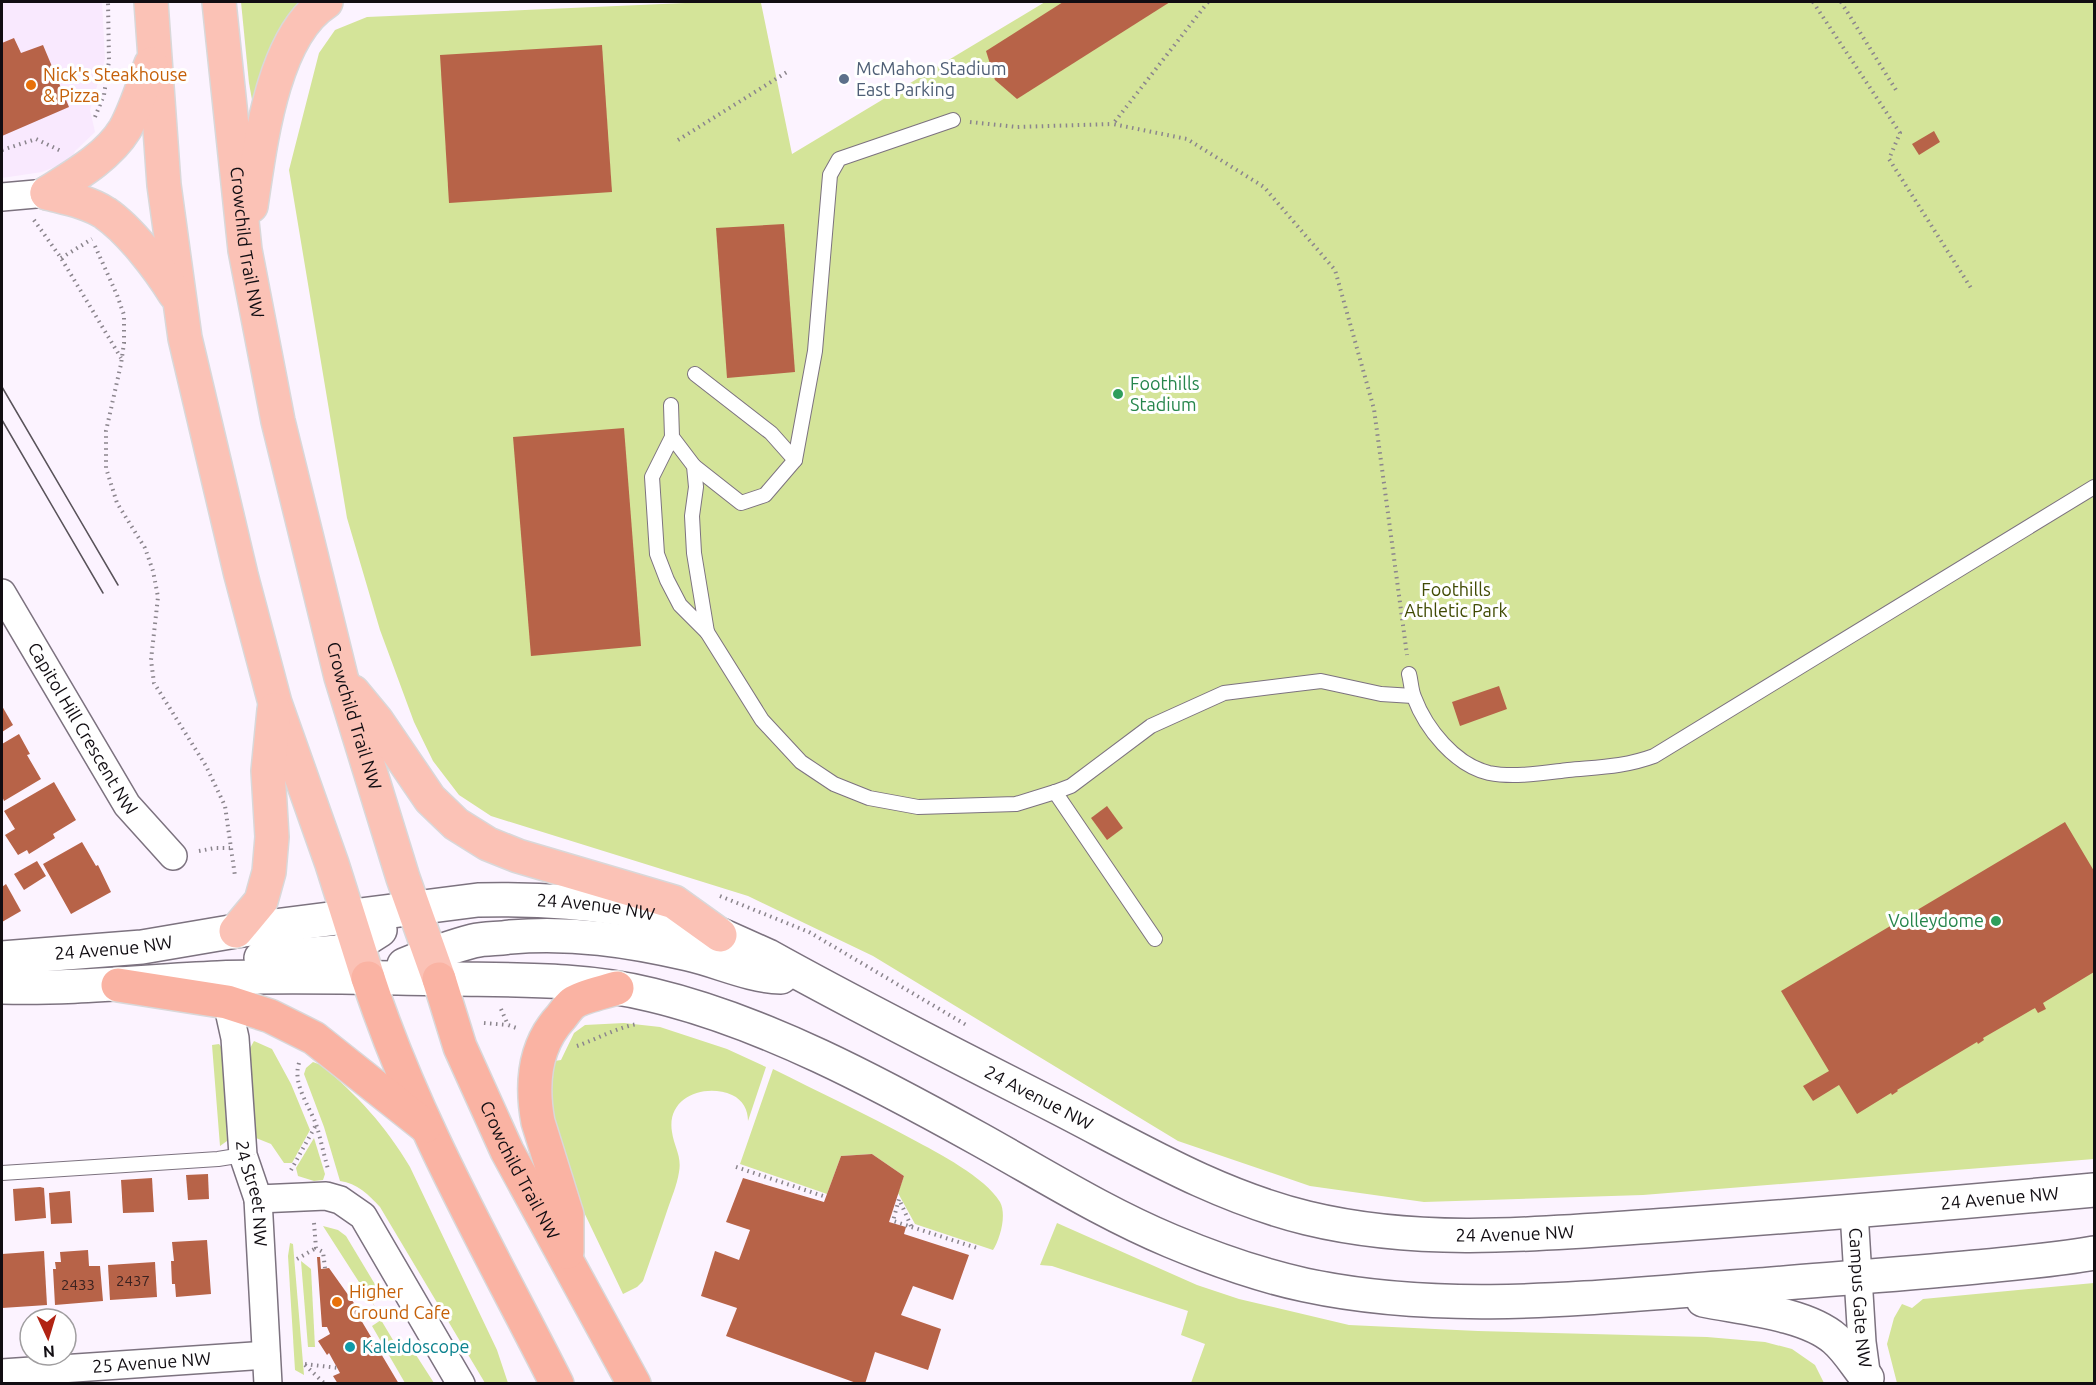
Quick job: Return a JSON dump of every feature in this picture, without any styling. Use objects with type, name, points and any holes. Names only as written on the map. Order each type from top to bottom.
[{"type":"highway","points":[[151,2],[164,185],[185,338],[241,575],[275,703],[380,1013],[427,1127],[557,1383]]},
{"type":"highway","name":"Crowchild Trail NW","points":[[219,2],[245,250],[278,421],[341,677],[460,1047],[507,1151],[634,1383]]},
{"type":"highway","points":[[245,250],[259,155],[276,79],[294,34],[312,10],[326,2]]},
{"type":"highway","points":[[40,205],[108,149],[125,129],[154,57]]},
{"type":"highway","points":[[40,205],[80,201],[105,213],[123,229],[158,268],[179,299]]},
{"type":"highway","points":[[341,677],[377,721],[430,799],[456,824],[488,844],[518,856],[674,902],[720,935]]},
{"type":"highway","points":[[236,931],[261,901],[269,872],[272,837],[268,771],[275,703]]},
{"type":"highway","points":[[118,985],[227,1002],[270,1016],[314,1038],[427,1127]]},
{"type":"highway","points":[[566,1257],[567,1215],[538,1122],[534,1085],[537,1068],[544,1040],[554,1024],[573,1003],[617,988]]},
{"type":"street","points":[[2,197],[40,205]]},
{"type":"street","name":"Capitol Hill Crescent NW","points":[[2,593],[127,805],[173,856]]},
{"type":"street","name":"24 Avenue NW","points":[[2,958],[142,947],[236,931],[354,931],[415,907],[478,900],[586,903],[636,911],[720,935],[768,956],[1174,1169],[1239,1197],[1307,1218],[1343,1226],[1413,1234],[1509,1235],[1854,1212],[2094,1190]]},
{"type":"street","points":[[2,979],[338,952],[354,931]]},
{"type":"street","points":[[435,967],[475,941],[536,935],[596,936],[646,944],[706,958],[764,976],[807,978]]},
{"type":"street","points":[[368,978],[435,967],[617,988],[651,994],[719,1015],[784,1041],[913,1104],[1167,1239],[1233,1265],[1304,1285],[1376,1296],[1450,1302],[1521,1301],[1858,1277],[2056,1259],[2094,1253]]},
{"type":"street","name":"24 Avenue NW","points":[[2,987],[51,988],[219,978],[368,978]]},
{"type":"street","name":"24 Street NW","points":[[227,1002],[235,1038],[243,1155],[258,1199],[268,1383]]},
{"type":"street","points":[[258,1199],[326,1196],[340,1200],[363,1216],[462,1383]]},
{"type":"street","name":"Campus Gate NW","points":[[1854,1212],[1862,1342],[1868,1381]]},
{"type":"street","points":[[1666,1291],[1815,1325],[1836,1339],[1868,1381]]},
{"type":"street","name":"25 Avenue NW","points":[[2,1373],[267,1355]]},
{"type":"lane","points":[[672,437],[694,466],[741,503],[765,495],[795,460],[815,351],[830,175],[839,159],[953,120]]},
{"type":"lane","points":[[694,374],[771,433],[795,460]]},
{"type":"lane","points":[[671,405],[672,437],[652,477],[657,554],[667,580],[680,605],[707,632],[762,720],[801,762],[834,784],[868,798],[918,807],[1016,804],[1071,786],[1151,726],[1224,693],[1321,681],[1382,694],[1413,696]]},
{"type":"lane","points":[[694,466],[696,487],[692,516],[694,553],[707,632]]},
{"type":"lane","points":[[1410,674],[1413,696],[1431,728],[1447,748],[1469,766],[1491,773],[1521,774],[1629,765],[1654,756],[2094,490]]},
{"type":"lane","points":[[1055,792],[1155,939]]},
{"type":"lane","points":[[2,1173],[218,1159],[243,1155]]},
{"type":"path","points":[[98,123],[95,116],[104,95],[110,61],[108,2]]},
{"type":"path","points":[[1113,124],[1208,2]]},
{"type":"path","points":[[1813,2],[1900,133],[1889,159],[1971,288]]},
{"type":"path","points":[[1841,2],[1896,90]]},
{"type":"path","points":[[678,140],[788,72]]},
{"type":"path","points":[[953,120],[1017,127],[1113,124],[1187,139],[1264,187],[1335,270],[1374,409],[1410,674]]},
{"type":"path","points":[[2,150],[36,139],[64,152]]},
{"type":"path","points":[[40,205],[36,223],[61,258],[122,358]]},
{"type":"path","points":[[94,230],[92,239],[124,315],[122,358],[106,430],[106,468],[117,502],[145,548],[153,571],[158,597],[151,660],[154,683],[206,766],[225,806],[235,868]]},
{"type":"path","points":[[61,258],[92,239]]},
{"type":"path","points":[[718,896],[808,932],[969,1026]]},
{"type":"path","points":[[498,1002],[508,1025]]},
{"type":"path","points":[[574,1047],[618,1028],[646,1022]]},
{"type":"path","points":[[490,1024],[508,1025],[525,1032]]},
{"type":"path","points":[[299,1060],[296,1070],[297,1081],[316,1125],[331,1181],[340,1200]]},
{"type":"path","points":[[290,1171],[316,1125]]},
{"type":"path","points":[[736,1167],[823,1196]]},
{"type":"path","points":[[911,1226],[899,1199],[893,1221],[977,1248]]},
{"type":"path","points":[[314,1223],[316,1248]]},
{"type":"path","points":[[297,1259],[316,1248]]},
{"type":"path","points":[[316,1248],[323,1252],[325,1268]]},
{"type":"path","points":[[325,1383],[305,1364],[338,1368]]},
{"type":"shaded area","points":[[2,2],[102,2],[105,59],[90,110],[95,132],[75,151],[72,160],[42,172],[2,178]]},
{"type":"green space","points":[[241,2],[302,2],[254,111],[249,83]]},
{"type":"green space","name":"Foothills Athletic Park","points":[[708,2],[761,3],[792,154],[1045,2],[2094,2],[2094,1159],[1643,1195],[1424,1202],[1310,1186],[1178,1141],[873,956],[748,896],[491,816],[459,795],[433,761],[414,722],[380,630],[347,518],[289,170],[319,53],[335,30],[367,17]]},
{"type":"green space","points":[[624,1023],[660,1027],[727,1049],[766,1067],[748,1121],[746,1109],[742,1103],[736,1097],[721,1092],[700,1092],[681,1102],[675,1110],[672,1132],[679,1161],[677,1182],[643,1281],[623,1294],[551,1143],[548,1062],[561,1060],[574,1033],[585,1025]]},
{"type":"green space","points":[[254,1041],[272,1049],[291,1084],[310,1130],[292,1163],[284,1163],[271,1144],[256,1138],[249,1050]]},
{"type":"green space","points":[[219,1044],[225,1052],[223,1063],[227,1141],[220,1146],[212,1045]]},
{"type":"green space","points":[[313,1062],[321,1065],[359,1100],[391,1138],[410,1167],[497,1350],[508,1383],[485,1383],[380,1207],[357,1187],[340,1181],[324,1127],[304,1074],[306,1068]]},
{"type":"green space","points":[[773,1069],[923,1145],[960,1166],[984,1184],[1000,1202],[1003,1213],[1002,1227],[993,1250],[915,1224],[898,1193],[904,1176],[872,1154],[841,1156],[827,1194],[740,1164]]},
{"type":"green space","points":[[314,1138],[325,1174],[323,1180],[314,1181],[298,1176],[296,1168]]},
{"type":"green space","points":[[1057,1223],[1197,1285],[1239,1299],[1349,1325],[1707,1337],[1765,1342],[1792,1349],[1815,1365],[1824,1383],[1191,1383],[1205,1344],[1181,1335],[1188,1311],[1052,1266],[1040,1265]]},
{"type":"green space","points":[[323,1226],[338,1230],[346,1236],[376,1286],[373,1303],[375,1307]]},
{"type":"green space","points":[[290,1243],[293,1244],[304,1375],[295,1370],[288,1256]]},
{"type":"green space","points":[[301,1261],[311,1269],[315,1347],[308,1347]]},
{"type":"green space","points":[[2094,1283],[2094,1383],[1897,1383],[1887,1344],[1894,1318],[1902,1304],[1912,1308],[1923,1299]]},
{"type":"green space","points":[[381,1320],[396,1345],[401,1350],[416,1355],[434,1383],[405,1383],[372,1326]]},
{"type":"building","points":[[1063,2],[1170,2],[1017,99],[995,80],[986,51]]},
{"type":"building","name":"Nick's Steakhouse & Pizza","points":[[14,38],[21,53],[43,45],[69,107],[2,136],[2,43]]},
{"type":"building","points":[[602,45],[612,192],[449,203],[440,55]]},
{"type":"building","points":[[1934,131],[1940,142],[1919,155],[1912,144]]},
{"type":"building","points":[[784,224],[795,372],[727,378],[716,228]]},
{"type":"building","points":[[624,428],[641,646],[531,656],[513,437]]},
{"type":"building","points":[[1499,686],[1507,709],[1460,726],[1452,702]]},
{"type":"building","points":[[2,706],[13,725],[2,732]]},
{"type":"building","points":[[19,734],[30,754],[27,755],[41,779],[4,801],[2,796],[2,744]]},
{"type":"building","points":[[54,782],[76,820],[53,834],[55,838],[29,854],[27,850],[18,855],[5,835],[15,829],[4,811]]},
{"type":"building","points":[[1107,806],[1123,828],[1107,840],[1091,818]]},
{"type":"building","name":"Volleydome","points":[[2065,822],[2094,871],[2094,972],[2043,1003],[2046,1009],[2038,1013],[2035,1008],[1857,1114],[1839,1085],[1813,1101],[1803,1086],[1829,1071],[1781,991]]},
{"type":"building","points":[[82,842],[96,866],[98,865],[111,892],[71,914],[43,864]]},
{"type":"building","points":[[37,861],[46,876],[24,890],[14,874]]},
{"type":"building","points":[[6,884],[21,911],[2,922],[2,887]]},
{"type":"building","points":[[872,1154],[904,1176],[889,1222],[906,1227],[904,1234],[969,1255],[953,1300],[913,1286],[901,1315],[941,1329],[928,1370],[875,1352],[865,1384],[859,1384],[726,1336],[737,1308],[701,1296],[715,1251],[739,1260],[750,1230],[726,1222],[743,1178],[824,1202],[841,1156]]},
{"type":"building","points":[[208,1174],[209,1199],[188,1200],[186,1175]]},
{"type":"building","points":[[152,1178],[154,1212],[123,1213],[121,1180]]},
{"type":"building","points":[[44,1188],[46,1218],[15,1221],[13,1189]]},
{"type":"building","points":[[70,1191],[72,1223],[51,1224],[49,1193]]},
{"type":"building","points":[[207,1240],[211,1294],[176,1297],[175,1284],[172,1284],[171,1261],[174,1261],[172,1242]]},
{"type":"building","points":[[88,1250],[89,1266],[100,1266],[103,1301],[55,1305],[53,1269],[56,1269],[55,1262],[61,1262],[60,1252]]},
{"type":"building","points":[[44,1251],[47,1305],[2,1308],[2,1254]]},
{"type":"building","name":"Kaleidoscope","points":[[317,1257],[320,1257],[321,1269],[329,1268],[361,1313],[358,1315],[399,1384],[338,1384],[333,1376],[340,1373],[329,1353],[327,1355],[318,1341],[330,1334],[327,1327],[322,1327]]},
{"type":"building","points":[[155,1262],[157,1297],[110,1300],[108,1265]]},
{"type":"tram line","points":[[2,387],[118,585]]},
{"type":"tram line","points":[[2,420],[103,593]]},
{"type":"place","name":"McMahon Stadium East Parking","points":[[844,79]]},
{"type":"place","name":"Nick's Steakhouse & Pizza","points":[[31,85]]},
{"type":"place","name":"Foothills Stadium","points":[[1118,394]]},
{"type":"place","name":"Volleydome","points":[[1996,921]]},
{"type":"place","name":"Higher Ground Cafe","points":[[337,1302]]},
{"type":"place","name":"Kaleidoscope","points":[[350,1347]]}]
